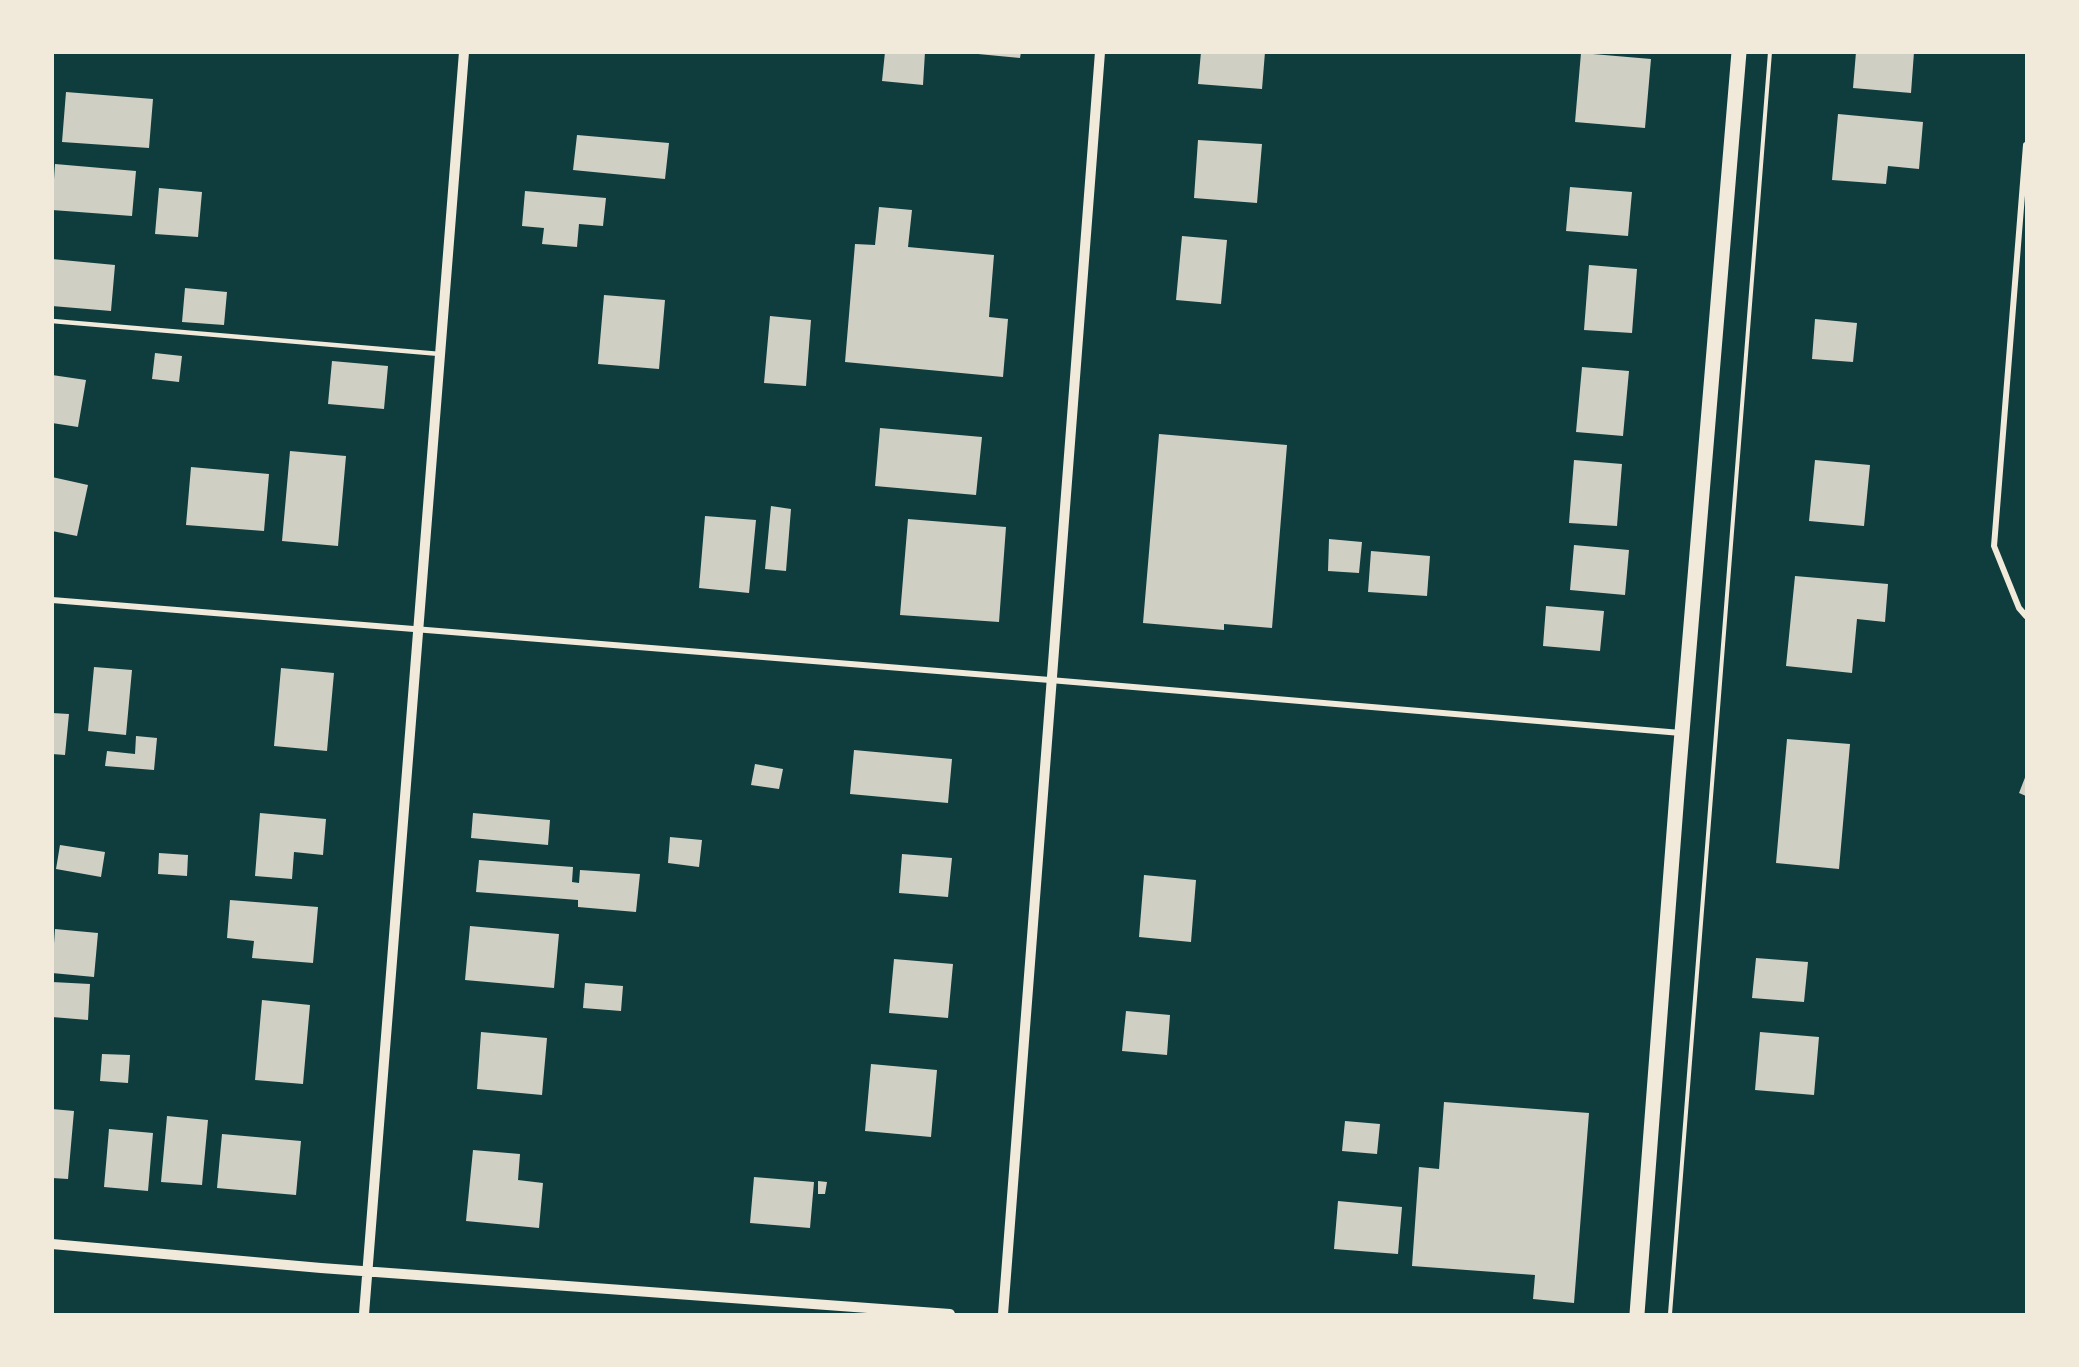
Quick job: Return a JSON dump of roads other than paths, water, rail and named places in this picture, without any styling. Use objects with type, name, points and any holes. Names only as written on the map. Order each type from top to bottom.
[{"type":"main road","points":[[1636,1314],[1739,52]]},
{"type":"street","points":[[364,1314],[464,52]]},
{"type":"street","points":[[1003,1314],[1100,52]]},
{"type":"street","points":[[2026,145],[1994,546],[2019,608],[2026,616]]},
{"type":"street","points":[[52,600],[1682,733]]},
{"type":"street","points":[[52,1244],[368,1272],[950,1314]]},
{"type":"lane","points":[[52,321],[440,354]]}]
